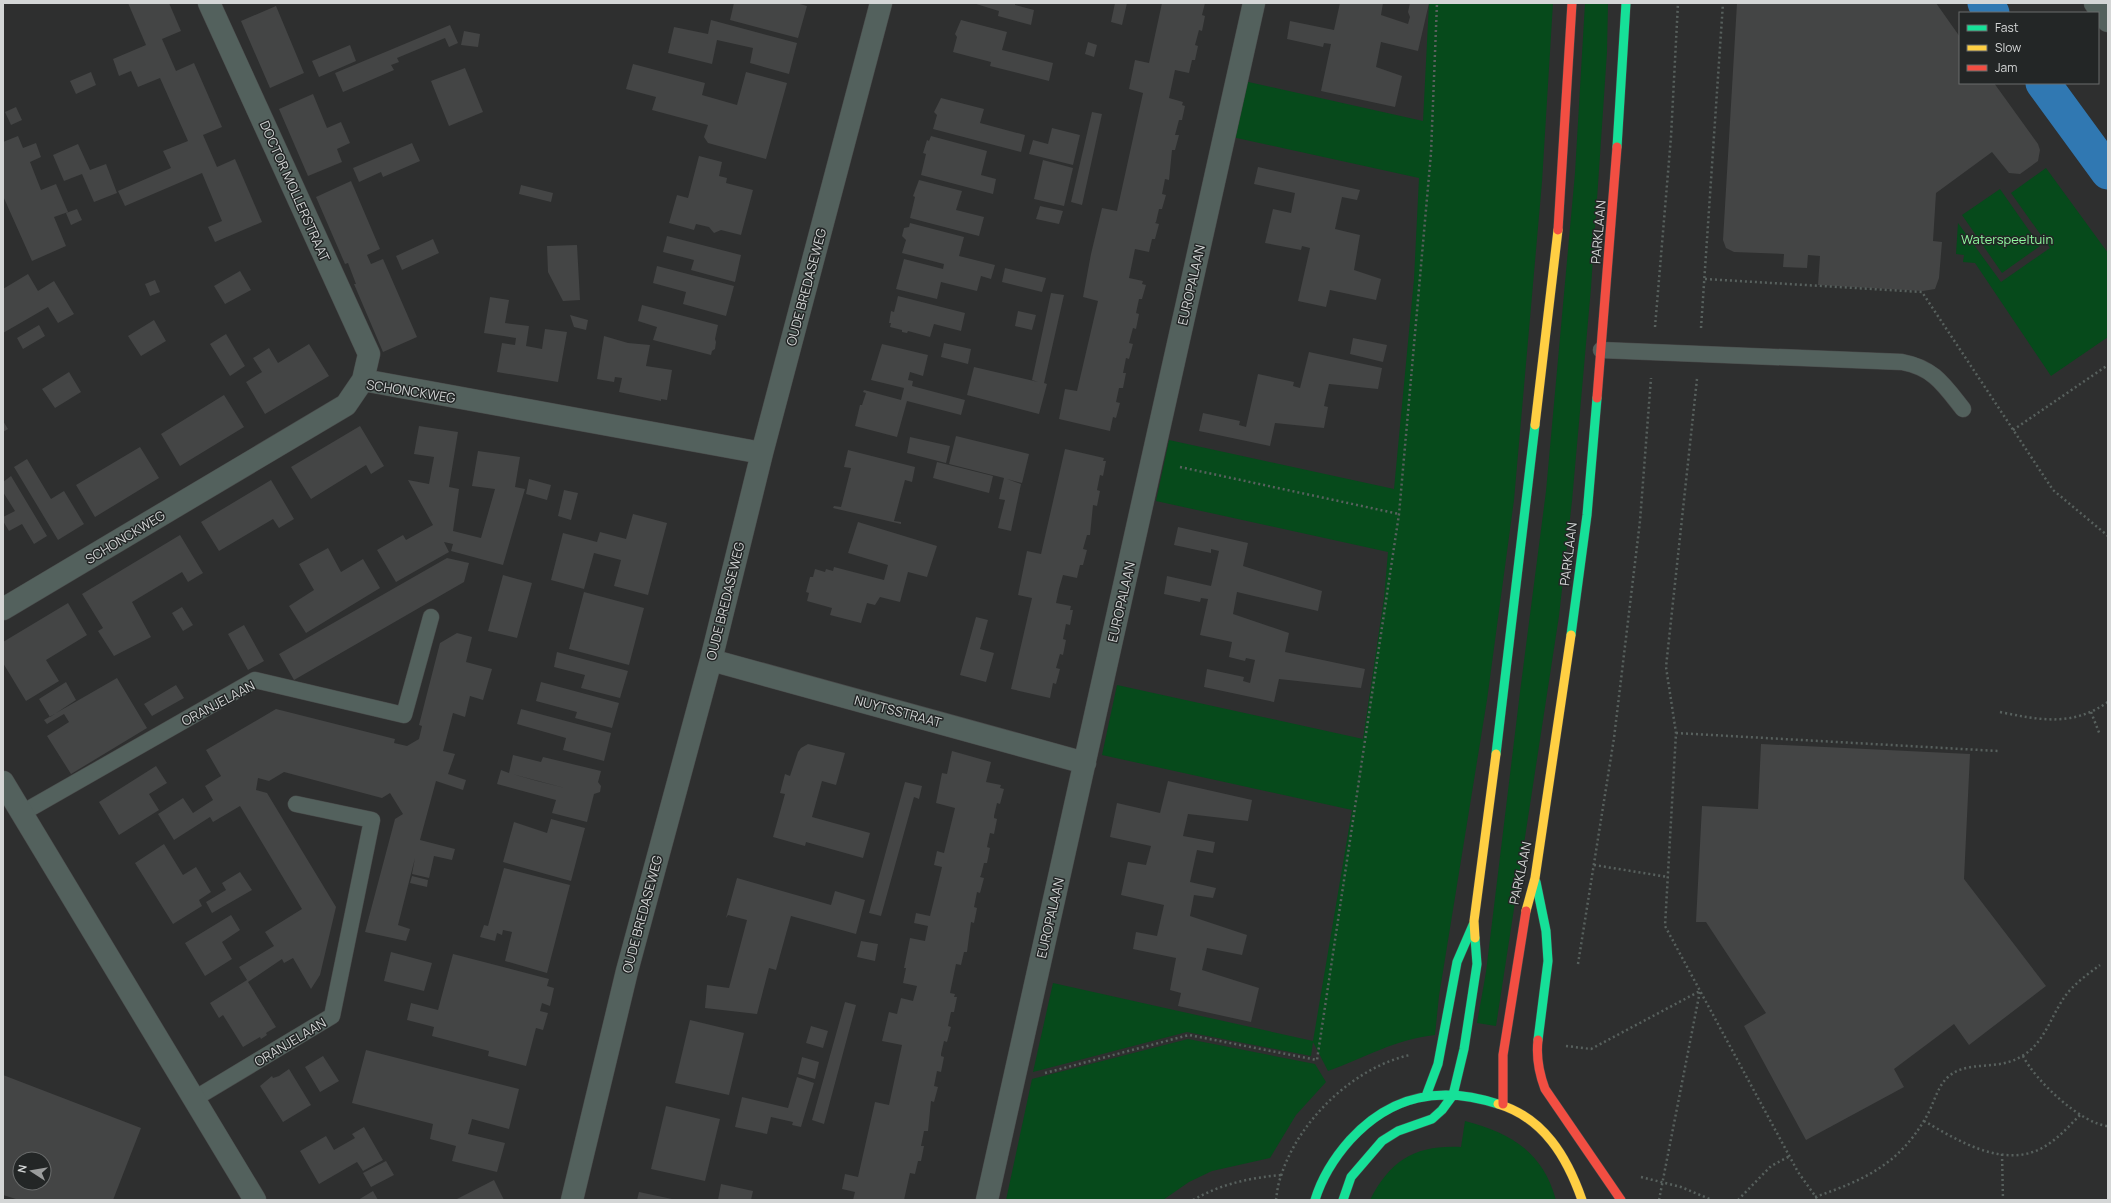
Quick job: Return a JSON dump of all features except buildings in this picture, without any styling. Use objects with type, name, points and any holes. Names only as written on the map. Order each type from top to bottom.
[{"type":"street","name":"DOCTOR MOLLERSTRAAT","points":[[210,3],[369,354],[363,380]]},
{"type":"street","name":"OUDE BREDASEWEG","points":[[572,1200],[627,971],[711,660],[762,453],[881,3]]},
{"type":"street","name":"EUROPALAAN","points":[[987,1200],[1254,3]]},
{"type":"street","points":[[1343,1200],[1351,1178],[1382,1142],[1398,1131],[1432,1119],[1442,1110],[1453,1095],[1464,1049],[1477,964],[1474,921],[1507,669],[1558,228],[1572,3]]},
{"type":"street","name":"PARKLAAN","points":[[1503,1104],[1503,1055],[1525,915],[1535,878],[1566,671],[1586,515],[1601,350],[1626,3]]},
{"type":"street","points":[[2095,3],[2108,21]]},
{"type":"street","name":"SCHONCKWEG","points":[[3,609],[346,405],[363,380],[762,453]]},
{"type":"street","name":"NUYTSSTRAAT","points":[[711,660],[1085,763]]},
{"type":"street","points":[[3,782],[255,1200]]},
{"type":"street","points":[[1535,878],[1547,938],[1548,960],[1546,988],[1536,1052],[1539,1076],[1545,1089],[1621,1200]]},
{"type":"street","points":[[1426,1096],[1433,1082],[1443,1049],[1457,961],[1474,921]]},
{"type":"street","points":[[1309,1200],[1315,1200],[1319,1184],[1326,1170],[1345,1145],[1367,1122],[1386,1109],[1426,1096],[1453,1095],[1477,1097],[1503,1104],[1516,1110],[1531,1120],[1549,1137],[1565,1158],[1576,1180],[1582,1200]]},
{"type":"lane","points":[[1601,350],[1912,364],[1931,372],[1939,379],[1963,409]]},
{"type":"lane","name":"ORANJELAAN","points":[[22,813],[255,680],[404,715],[431,617]]},
{"type":"lane","name":"ORANJELAAN","points":[[194,1099],[332,1016],[372,820],[296,804]]},
{"type":"path","points":[[1014,1081],[1190,1034],[1317,1060],[1399,514],[1431,153],[1437,3]]},
{"type":"path","points":[[1578,967],[1614,738],[1639,529],[1671,136],[1678,3]]},
{"type":"path","points":[[1723,3],[1699,354],[1685,505],[1666,667],[1676,733],[1665,926],[1790,1156],[1818,1200]]},
{"type":"path","points":[[2013,430],[2108,365]]},
{"type":"path","points":[[1152,461],[1399,514]]},
{"type":"path","points":[[2084,516],[2108,536]]},
{"type":"path","points":[[2000,712],[2050,720],[2071,718],[2091,712],[2108,702]]},
{"type":"path","points":[[2091,712],[2100,735]]},
{"type":"path","points":[[1676,733],[1998,751]]},
{"type":"path","points":[[1594,865],[1668,877]]},
{"type":"path","points":[[1815,1197],[1853,1184],[1882,1168],[1903,1150],[1924,1121],[1941,1085],[1958,1069],[1970,1066],[1986,1067],[2004,1064],[2023,1056],[2043,1035],[2065,996],[2084,977],[2100,966]]},
{"type":"path","points":[[1566,1046],[1591,1049],[1700,991]]},
{"type":"path","points":[[1659,1200],[1700,991]]},
{"type":"path","points":[[1565,1053],[1567,1038]]},
{"type":"path","points":[[2023,1056],[2032,1071],[2046,1087],[2094,1123],[2108,1126]]},
{"type":"path","points":[[1924,1121],[1962,1142],[2002,1154],[2024,1154],[2040,1149],[2055,1139],[2081,1114]]},
{"type":"path","points":[[2002,1154],[2003,1200]]},
{"type":"path","points":[[1738,1200],[1771,1166],[1790,1156]]},
{"type":"path","points":[[1193,1200],[1217,1188],[1242,1180],[1281,1175]]},
{"type":"path","points":[[1637,1176],[1662,1181],[1681,1187],[1712,1200]]},
{"type":"green space","points":[[1429,3],[1553,3],[1542,182],[1514,500],[1487,700],[1439,996],[1435,1035],[1407,1040],[1328,1071],[1313,1042],[1311,1056],[1187,1032],[1033,1072],[1053,983],[1313,1041],[1352,810],[1102,755],[1117,685],[1363,739],[1384,598],[1388,552],[1156,501],[1169,440],[1394,489],[1414,279],[1419,178],[1232,137],[1244,81],[1423,121]]},
{"type":"green space","points":[[1585,3],[1608,3],[1607,52],[1591,288],[1572,501],[1559,616],[1496,1026],[1477,1023],[1486,972],[1546,491],[1575,173]]},
{"type":"green space","points":[[2046,168],[2108,253],[2108,337],[2051,376],[1975,263],[1963,262],[1964,255],[1956,254],[1958,223],[2001,282],[2050,248],[2011,193]]},
{"type":"green space","name":"Waterspeeltuin","points":[[2000,189],[2040,246],[2002,273],[1962,215]]},
{"type":"green space","points":[[1188,1039],[1315,1064],[1326,1082],[1296,1115],[1270,1158],[1212,1171],[1189,1182],[1163,1200],[1006,1200],[1032,1079]]},
{"type":"green space","points":[[1465,1121],[1497,1132],[1523,1147],[1534,1157],[1543,1169],[1556,1200],[1370,1200],[1387,1174],[1406,1157],[1431,1149],[1461,1147]]},
{"type":"waterway","points":[[1985,3],[1991,12]]},
{"type":"waterway","points":[[2044,84],[2108,172]]},
{"type":"traffic: fast","points":[[1617,147],[1626,3]]},
{"type":"traffic: fast","points":[[1571,635],[1587,515],[1597,398]]},
{"type":"traffic: fast","points":[[1496,754],[1535,425]]},
{"type":"traffic: fast","points":[[1536,882],[1546,931],[1548,961],[1538,1040]]},
{"type":"traffic: fast","points":[[1426,1096],[1438,1064],[1457,962],[1473,925]]},
{"type":"traffic: fast","points":[[1343,1200],[1351,1177],[1382,1141],[1398,1131],[1432,1119],[1442,1110],[1453,1095],[1464,1049],[1477,964],[1475,938]]},
{"type":"traffic: fast","points":[[1315,1200],[1329,1168],[1339,1154],[1350,1140],[1382,1113],[1400,1104],[1418,1098],[1436,1095],[1456,1095],[1477,1098],[1498,1104]]},
{"type":"traffic: slow","points":[[1535,425],[1558,230]]},
{"type":"traffic: slow","points":[[1526,911],[1535,878],[1571,635]]},
{"type":"traffic: slow","points":[[1475,938],[1474,921],[1496,754]]},
{"type":"traffic: slow","points":[[1498,1104],[1514,1110],[1528,1119],[1541,1129],[1552,1141],[1569,1169],[1582,1200]]},
{"type":"traffic: jam","points":[[1558,230],[1572,3]]},
{"type":"traffic: jam","points":[[1597,398],[1617,147]]},
{"type":"traffic: jam","points":[[1503,1104],[1503,1055],[1526,911]]},
{"type":"traffic: jam","points":[[1538,1040],[1538,1065],[1545,1089],[1621,1200]]}]
